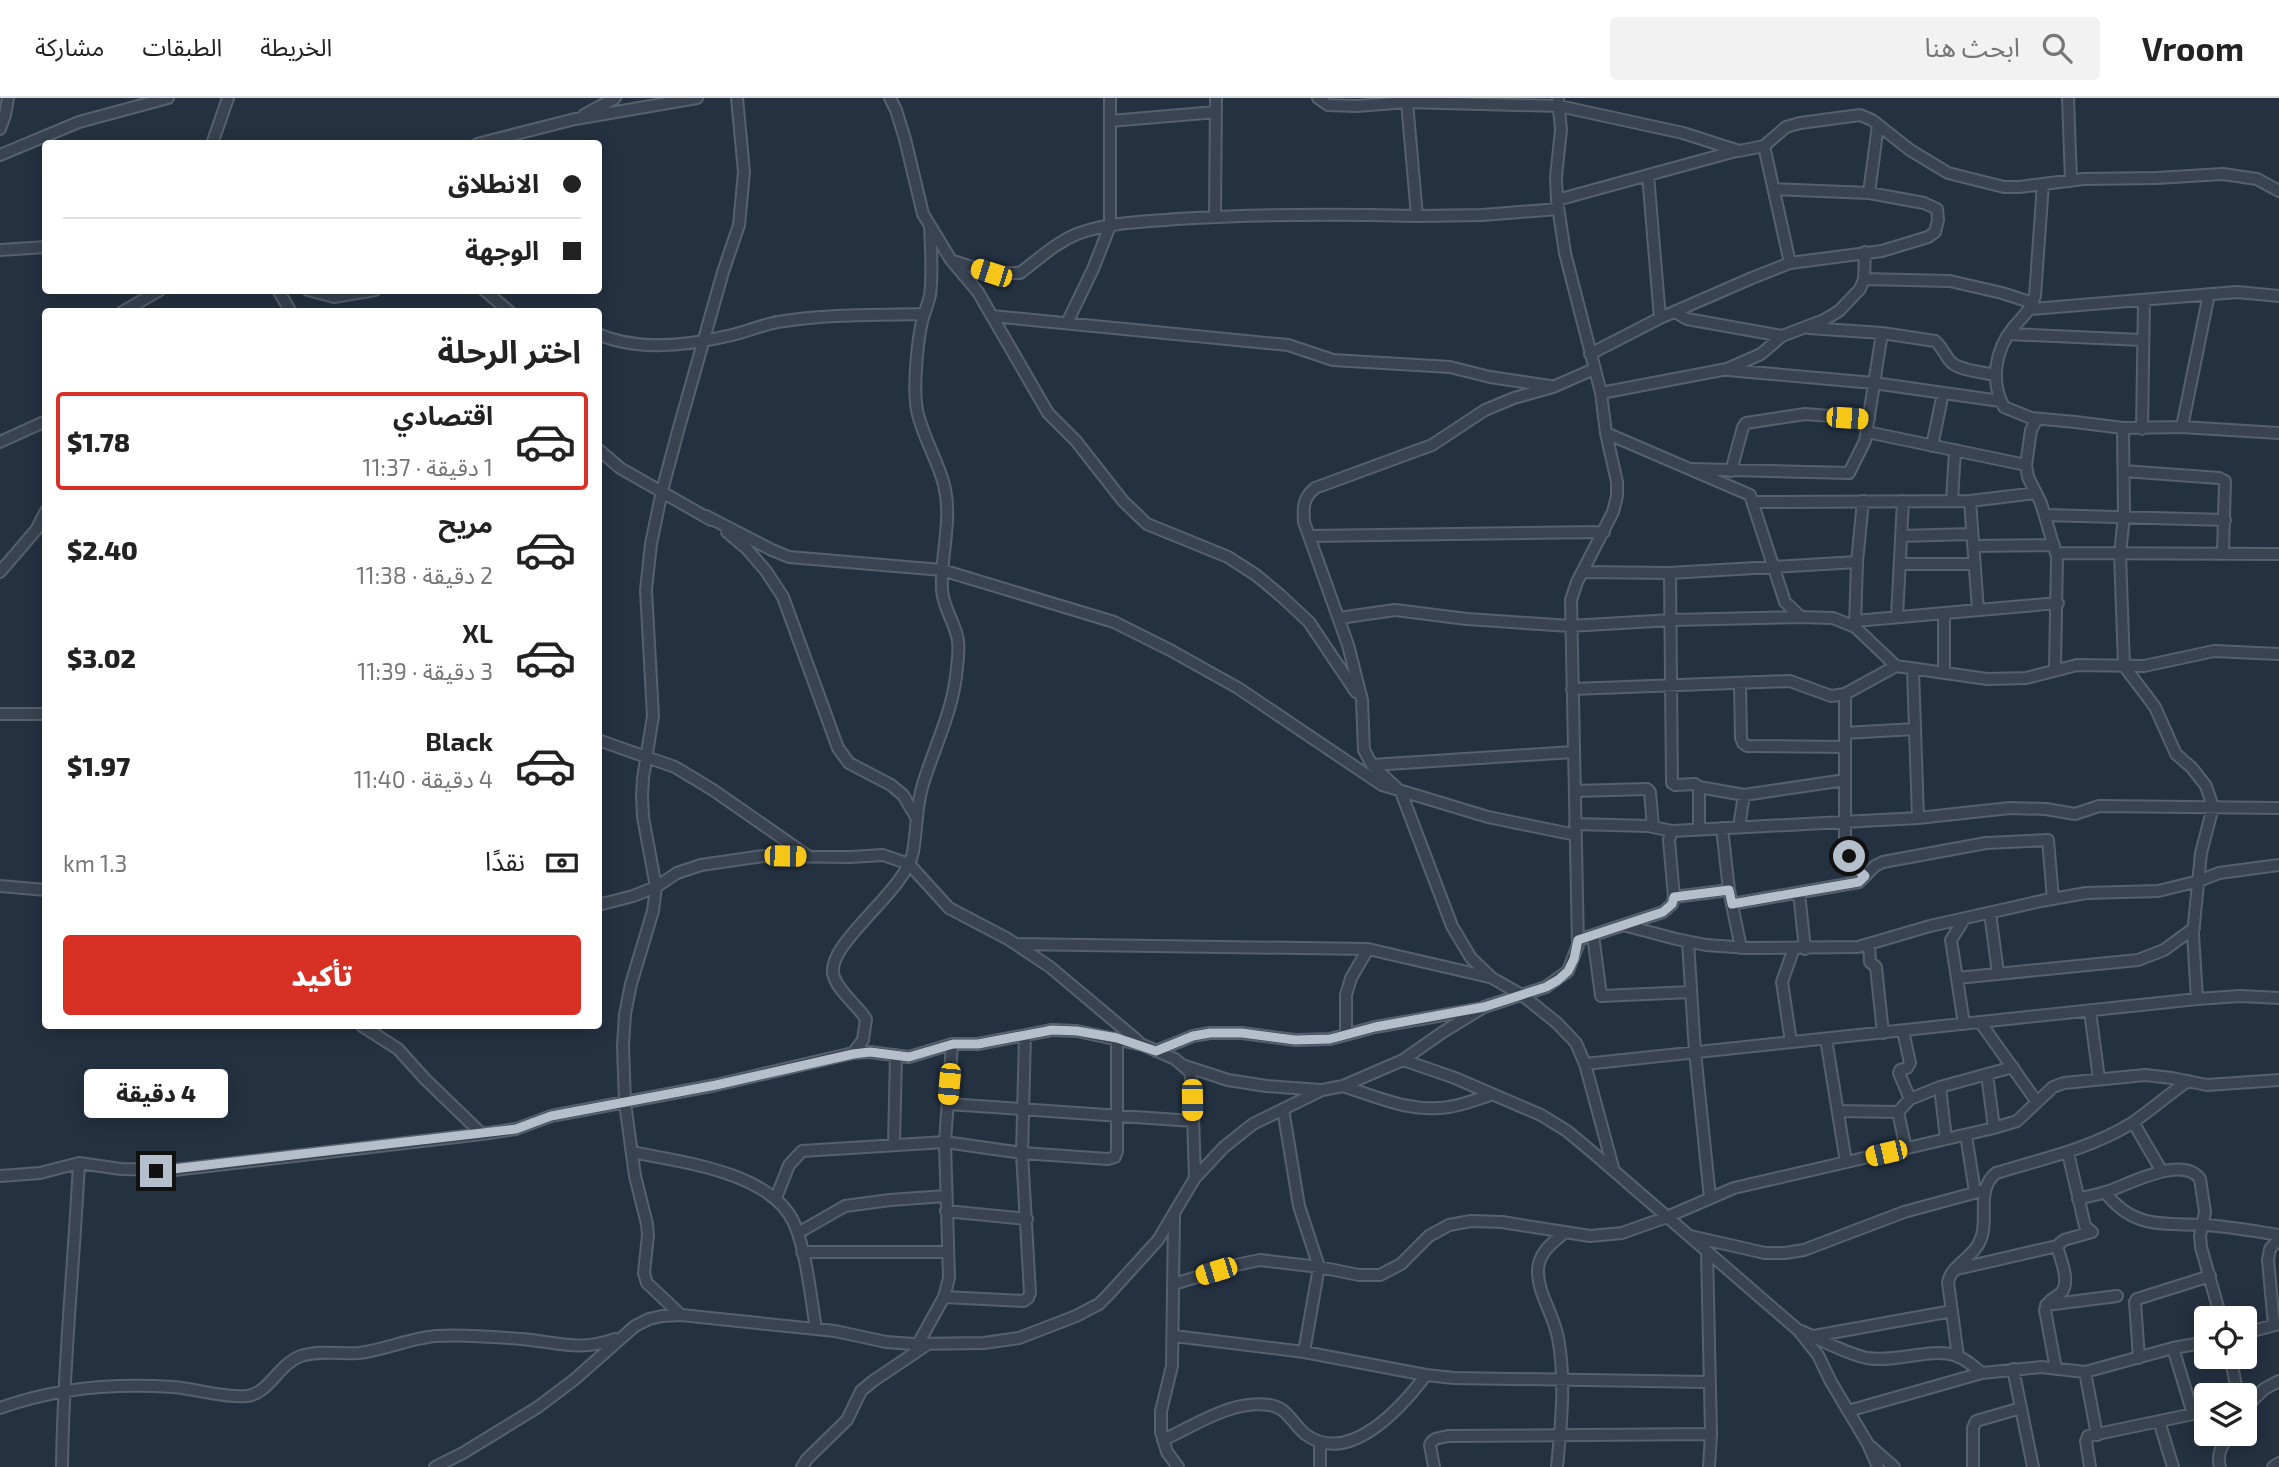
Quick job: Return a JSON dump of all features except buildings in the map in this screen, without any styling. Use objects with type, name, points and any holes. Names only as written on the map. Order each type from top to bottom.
[{"type":"street","points":[[0,129],[8,98]]},
{"type":"street","points":[[0,155],[79,122],[168,98]]},
{"type":"street","points":[[213,140],[228,98]]},
{"type":"street","points":[[575,119],[615,98]]},
{"type":"street","points":[[493,140],[575,119],[697,98]]},
{"type":"street","points":[[681,1315],[647,1283],[644,1273],[648,1235],[635,1176],[625,1103],[623,1046],[625,1014],[631,984],[653,911],[656,887],[643,817],[643,778],[653,716],[646,590],[651,544],[662,491],[723,272],[739,225],[744,172],[737,98]]},
{"type":"street","points":[[890,98],[905,139],[923,214],[951,260],[978,292],[1048,413],[1076,441],[1123,501],[1147,524],[1227,557],[1256,575],[1309,622],[1362,700]]},
{"type":"street","points":[[1067,323],[1110,226],[1110,98]]},
{"type":"street","points":[[1215,217],[1216,98]]},
{"type":"street","points":[[1318,98],[1328,105],[1357,106],[1399,101],[1559,102],[1739,150]]},
{"type":"street","points":[[2068,98],[2071,181]]},
{"type":"street","points":[[1399,101],[1417,216]]},
{"type":"street","points":[[1156,1051],[1193,1036],[1210,1033],[1242,1033],[1295,1040],[1330,1039],[1375,1027],[1484,1007],[1546,987],[1568,971],[1574,959],[1578,940],[1571,600],[1612,512],[1617,482],[1606,433],[1601,393],[1565,253],[1556,177],[1561,130],[1559,102]]},
{"type":"street","points":[[1110,121],[1216,112]]},
{"type":"street","points":[[951,260],[991,273],[1020,273],[1047,251],[1076,234],[1110,226],[1215,217],[1318,214],[1482,215],[1558,205],[1648,175],[1739,150],[1764,146],[1786,127],[1856,115],[1864,116],[1910,150],[1948,173],[2004,187],[2223,174],[2257,180],[2279,191]]},
{"type":"street","points":[[1869,193],[1878,125]]},
{"type":"street","points":[[1764,146],[1790,263]]},
{"type":"street","points":[[1648,175],[1660,318]]},
{"type":"street","points":[[2043,184],[2037,282],[2032,306],[2009,334],[1998,356],[1995,375],[1997,396],[2004,407],[2013,413],[2038,419],[2123,428],[2182,427],[2279,433]]},
{"type":"street","points":[[1590,354],[1660,318],[1790,263],[1882,251],[1928,237],[1935,232],[1938,220],[1937,209],[1933,206],[1869,193],[1774,189]]},
{"type":"street","points":[[853,1054],[863,1040],[866,1019],[835,981],[831,970],[834,958],[847,939],[894,889],[909,864],[913,853],[922,785],[951,706],[957,670],[958,639],[942,594],[947,527],[944,485],[917,410],[916,367],[932,270],[930,226]]},
{"type":"street","points":[[0,250],[42,247]]},
{"type":"street","points":[[1601,393],[1727,369],[1761,354],[1782,336],[1839,311],[1860,289],[1864,279],[1865,252]]},
{"type":"street","points":[[1864,279],[1950,281],[2002,293],[2032,306],[2144,301],[2247,292],[2279,296]]},
{"type":"street","points":[[129,308],[153,294]]},
{"type":"street","points":[[323,294],[334,297],[352,294]]},
{"type":"street","points":[[489,294],[505,308]]},
{"type":"street","points":[[2182,427],[2209,294]]},
{"type":"street","points":[[2142,429],[2144,301]]},
{"type":"street","points":[[1675,312],[1688,320],[1782,336]]},
{"type":"street","points":[[602,335],[632,344],[676,344],[730,335],[779,321],[820,316],[924,314]]},
{"type":"street","points":[[992,316],[1288,345],[1334,360],[1450,367],[1490,377],[1553,387]]},
{"type":"street","points":[[1805,327],[1882,333],[1935,341],[1950,362],[1958,367],[1995,375]]},
{"type":"street","points":[[1692,470],[1849,473],[1865,441],[1882,333]]},
{"type":"street","points":[[2009,334],[2142,340]]},
{"type":"street","points":[[1594,369],[1553,387],[1485,410],[1432,445],[1315,488],[1307,494],[1303,504],[1304,522],[1348,645],[1362,700],[1364,750],[1371,765],[1401,792],[1452,926],[1472,958],[1492,978],[1522,995],[1557,1023],[1576,1043],[1585,1064],[1614,1171]]},
{"type":"street","points":[[1727,369],[1874,383],[2000,401]]},
{"type":"street","points":[[1932,446],[1943,393]]},
{"type":"street","points":[[1731,471],[1746,423],[1805,414],[1869,419]]},
{"type":"street","points":[[2038,419],[2031,430],[2026,465],[2055,549],[2058,603],[2055,670]]},
{"type":"street","points":[[0,442],[42,423]]},
{"type":"street","points":[[2123,428],[2124,516],[2120,554],[2124,666],[2155,707],[2176,754],[2206,786],[2213,807],[2201,853],[2194,928],[2197,999]]},
{"type":"street","points":[[1867,432],[2026,465]]},
{"type":"street","points":[[1606,433],[1750,495],[1785,602],[1801,617]]},
{"type":"street","points":[[1952,501],[1955,450]]},
{"type":"street","points":[[602,452],[620,468],[706,516],[789,557],[942,570],[1114,622],[1238,688],[1382,785],[1488,817],[1575,830],[1653,827],[1672,831],[1846,823],[2010,808],[2046,809],[2075,814],[2099,806],[2279,808]]},
{"type":"street","points":[[2124,471],[2219,478],[2225,481],[2223,554]]},
{"type":"street","points":[[1754,502],[1970,501],[2036,493]]},
{"type":"street","points":[[1863,501],[1855,624],[1896,666],[1987,679],[2017,679],[2077,665],[2144,667],[2214,652],[2279,654]]},
{"type":"street","points":[[1898,617],[1903,501]]},
{"type":"street","points":[[1970,501],[1978,610]]},
{"type":"street","points":[[2045,515],[2225,520]]},
{"type":"street","points":[[706,516],[747,549],[783,597],[838,748],[849,763],[903,794],[916,817]]},
{"type":"street","points":[[0,572],[36,530],[42,519]]},
{"type":"street","points":[[1309,536],[1604,532]]},
{"type":"street","points":[[1901,537],[1972,534]]},
{"type":"street","points":[[1973,546],[2120,554],[2279,554]]},
{"type":"street","points":[[1582,572],[1670,573],[1857,562]]},
{"type":"street","points":[[1900,564],[1975,564]]},
{"type":"street","points":[[1670,573],[1672,783],[1695,784],[1744,795],[1845,780]]},
{"type":"street","points":[[1339,618],[1395,610],[1467,619],[1570,626],[1801,617],[1833,618],[1855,624],[1898,617],[2058,603]]},
{"type":"street","points":[[1944,613],[1944,673]]},
{"type":"street","points":[[1572,689],[1790,681],[1831,696],[1845,694],[1896,666]]},
{"type":"street","points":[[1913,669],[1918,818]]},
{"type":"street","points":[[1740,684],[1741,738],[1747,746],[1845,747]]},
{"type":"street","points":[[1845,694],[1845,845],[1851,864],[1865,876]]},
{"type":"street","points":[[0,714],[42,714]]},
{"type":"street","points":[[1845,733],[1915,729]]},
{"type":"street","points":[[602,741],[675,767],[808,856]]},
{"type":"street","points":[[1371,765],[1573,752]]},
{"type":"street","points":[[1699,787],[1699,828]]},
{"type":"street","points":[[1574,791],[1647,789],[1650,792],[1653,827]]},
{"type":"street","points":[[1739,827],[1744,795]]},
{"type":"street","points":[[1722,828],[1729,890],[1741,948]]},
{"type":"street","points":[[1578,940],[1663,912],[1672,904],[1674,897],[1669,840],[1672,831]]},
{"type":"street","points":[[1732,904],[1859,882],[1883,862],[1986,843],[2048,840],[2053,899]]},
{"type":"street","points":[[602,904],[656,887],[677,873],[701,865],[763,856],[883,855],[909,864],[949,908],[1016,944],[1050,967],[1143,1045]]},
{"type":"street","points":[[1623,925],[1688,942],[1741,948],[1858,947],[1965,918],[2053,899],[2087,894],[2158,891],[2219,873],[2279,865]]},
{"type":"street","points":[[0,886],[42,890]]},
{"type":"street","points":[[1674,897],[1729,890]]},
{"type":"street","points":[[1791,1042],[1782,982],[1800,948],[1799,893]]},
{"type":"street","points":[[1990,913],[1998,974]]},
{"type":"street","points":[[1964,1024],[1951,940],[1965,918]]},
{"type":"street","points":[[1957,978],[2138,960],[2164,950],[2194,928]]},
{"type":"street","points":[[1594,935],[1601,996],[1691,992]]},
{"type":"street","points":[[1688,942],[1695,1052],[1710,1198]]},
{"type":"street","points":[[1016,944],[1368,949],[1492,978]]},
{"type":"street","points":[[1869,944],[1870,962],[1877,970],[1883,1033]]},
{"type":"street","points":[[1346,1035],[1346,995],[1351,978],[1368,949]]},
{"type":"street","points":[[1585,1064],[2197,999],[2239,996],[2279,998]]},
{"type":"street","points":[[0,1176],[40,1173],[79,1163],[129,1170],[174,1170],[482,1134],[516,1129],[565,1113],[755,1077],[853,1054],[870,1052],[916,1055],[953,1044],[978,1044],[1052,1030],[1077,1031],[1143,1045],[1185,1066],[1228,1080],[1322,1090],[1343,1086],[1404,1060],[1484,1007]]},
{"type":"street","points":[[2090,1010],[2099,1079]]},
{"type":"street","points":[[1980,1022],[2038,1102]]},
{"type":"street","points":[[367,1029],[398,1049],[482,1134]]},
{"type":"street","points":[[1903,1031],[1910,1063],[1907,1068],[1899,1070],[1899,1073],[1910,1099]]},
{"type":"street","points":[[944,1297],[1024,1301],[1028,1298],[1027,1219],[1022,1153],[1025,1035]]},
{"type":"street","points":[[776,1198],[789,1165],[803,1151],[945,1142],[1022,1153],[1108,1159],[1115,1157],[1117,1038]]},
{"type":"street","points":[[1826,1039],[1846,1162]]},
{"type":"street","points":[[802,1467],[847,1420],[862,1391],[923,1344],[944,1297],[949,1278],[945,1142],[953,1044]]},
{"type":"street","points":[[894,1144],[895,1055]]},
{"type":"street","points":[[1404,1060],[1455,1078],[1541,1115],[1567,1131],[1614,1171],[1798,1329],[1818,1355],[1878,1467]]},
{"type":"street","points":[[1185,1066],[1190,1072],[1192,1084],[1195,1178]]},
{"type":"street","points":[[1838,1111],[1898,1112],[1910,1099],[1940,1087],[2012,1066]]},
{"type":"street","points":[[1987,1073],[1994,1128]]},
{"type":"street","points":[[1174,1284],[1260,1260],[1359,1275],[1380,1275],[1401,1264],[1429,1236],[1449,1225],[1471,1222],[1502,1222],[1590,1236],[1622,1233],[1734,1188],[2017,1121],[2053,1087],[2064,1083],[2145,1075],[2207,1085],[2279,1080]]},
{"type":"street","points":[[1688,1235],[1765,1253],[1804,1250],[1903,1212],[1980,1191],[1996,1173],[2068,1153],[2133,1122],[2188,1081]]},
{"type":"street","points":[[1343,1086],[1403,1106],[1425,1109],[1450,1107],[1491,1095]]},
{"type":"street","points":[[1940,1087],[1946,1139]]},
{"type":"street","points":[[435,1467],[538,1407],[575,1379],[620,1338],[649,1319],[662,1315],[816,1329],[886,1342],[923,1344],[984,1343],[1019,1338],[1076,1316],[1099,1304],[1158,1240],[1195,1178],[1224,1147],[1252,1124],[1322,1090]]},
{"type":"street","points":[[948,1104],[1193,1121]]},
{"type":"street","points":[[1283,1109],[1299,1206],[1320,1267],[1304,1352]]},
{"type":"street","points":[[1898,1112],[1906,1149]]},
{"type":"street","points":[[2133,1122],[2161,1170]]},
{"type":"street","points":[[1958,1357],[1949,1275],[1968,1258],[1982,1235],[1980,1191],[1966,1135]]},
{"type":"street","points":[[632,1152],[729,1173],[776,1198],[788,1212],[798,1233],[816,1329]]},
{"type":"street","points":[[1954,1270],[2057,1246],[2064,1240],[2092,1232],[2085,1226],[2068,1153]]},
{"type":"street","points":[[62,1467],[63,1392],[79,1163]]},
{"type":"street","points":[[2078,1199],[2105,1192],[2161,1170],[2192,1171],[2197,1174],[2205,1212],[2200,1236],[2201,1247],[2218,1306]]},
{"type":"street","points":[[2105,1192],[2118,1208],[2134,1218],[2156,1224],[2203,1225],[2279,1237],[2270,1249],[2268,1260],[2276,1324],[2257,1330]]},
{"type":"street","points":[[798,1233],[845,1206],[946,1196]]},
{"type":"street","points":[[946,1211],[1027,1219]]},
{"type":"street","points":[[1174,1216],[1174,1336],[1170,1383],[1161,1411],[1161,1432],[1167,1452],[1178,1467]]},
{"type":"street","points":[[1557,1467],[1562,1390],[1558,1336],[1540,1285],[1538,1269],[1545,1248],[1564,1233]]},
{"type":"street","points":[[2046,1305],[2063,1291],[2066,1281],[2057,1246]]},
{"type":"street","points":[[802,1252],[948,1252]]},
{"type":"street","points":[[1707,1252],[1711,1434],[1709,1467]]},
{"type":"street","points":[[2139,1358],[2134,1302],[2210,1276]]},
{"type":"street","points":[[2046,1305],[2117,1296]]},
{"type":"street","points":[[2046,1305],[2056,1369]]},
{"type":"street","points":[[1813,1336],[1952,1311]]},
{"type":"street","points":[[1798,1329],[1867,1358],[1885,1359],[1943,1353],[1958,1357],[1982,1373]]},
{"type":"street","points":[[0,1408],[92,1387],[135,1385],[244,1396],[256,1394],[263,1389],[284,1366],[298,1357],[311,1353],[359,1353],[438,1336],[522,1339],[573,1347],[591,1346],[620,1338]]},
{"type":"street","points":[[1174,1336],[1304,1352],[1426,1375],[1494,1380],[1709,1382]]},
{"type":"street","points":[[1848,1411],[1982,1373],[2041,1367],[2085,1373],[2194,1344]]},
{"type":"street","points":[[2090,1467],[2086,1439],[2088,1436],[2189,1416],[2194,1412],[2173,1348]]},
{"type":"street","points":[[2013,1369],[2033,1467]]},
{"type":"street","points":[[2085,1373],[2097,1435]]},
{"type":"street","points":[[1163,1440],[1222,1412],[1248,1404],[1272,1405],[1285,1410],[1307,1436],[1320,1442],[1343,1445],[1376,1429],[1395,1413],[1426,1375]]},
{"type":"street","points":[[2257,1396],[2279,1381]]},
{"type":"street","points":[[1973,1467],[1973,1428],[1976,1421],[2021,1408]]},
{"type":"street","points":[[2159,1421],[2173,1467]]},
{"type":"street","points":[[1434,1467],[1430,1445],[1435,1439],[1448,1436],[1711,1434]]},
{"type":"street","points":[[1320,1442],[1320,1467]]},
{"type":"street","points":[[1868,1444],[1894,1467]]},
{"type":"street","points":[[2220,1467],[2218,1460],[2223,1446]]},
{"type":"street","points":[[2273,1467],[2279,1463]]},
{"type":"route","points":[[156,1171],[516,1129],[551,1116],[716,1085],[853,1054],[870,1052],[909,1057],[953,1044],[978,1044],[1052,1030],[1117,1038],[1156,1051],[1193,1036],[1210,1033],[1242,1033],[1295,1040],[1330,1039],[1375,1027],[1484,1007],[1546,987],[1568,971],[1578,940],[1663,912],[1672,904],[1674,897],[1729,890],[1732,904],[1859,882],[1865,876],[1851,864],[1849,856]]}]
